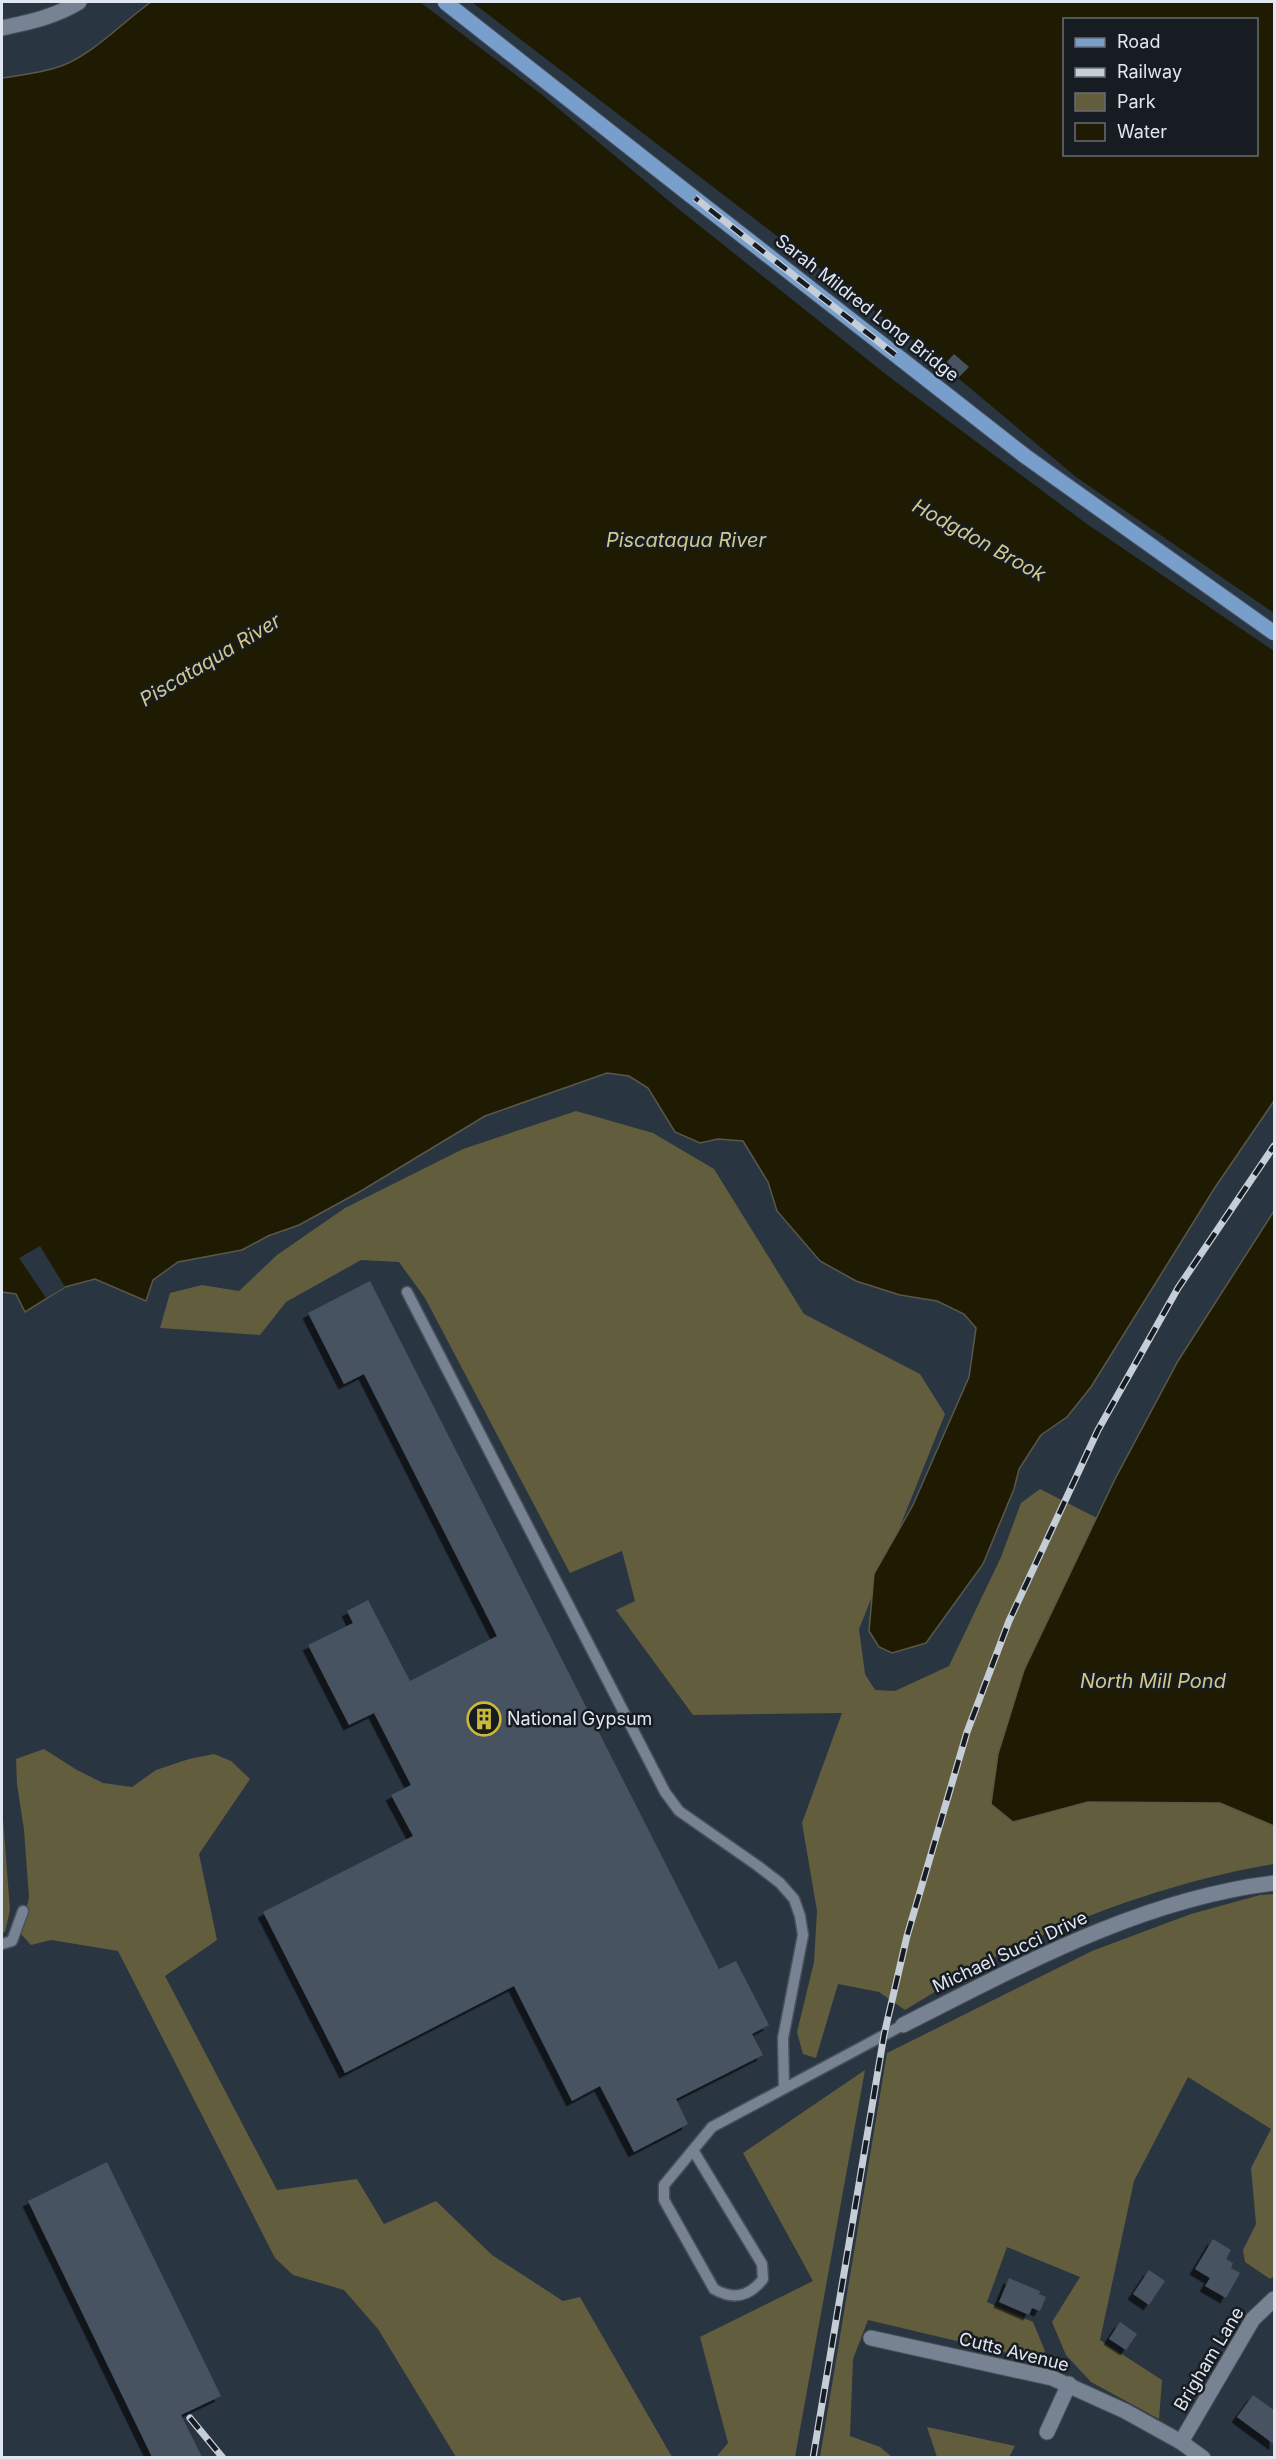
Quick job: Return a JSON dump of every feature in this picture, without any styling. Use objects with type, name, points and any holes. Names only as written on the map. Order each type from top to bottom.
[{"type":"main road","name":"Sarah Mildred Long Bridge","points":[[445,2],[1025,456],[1275,633]]},
{"type":"street","points":[[2,28],[59,13],[79,2]]},
{"type":"street","name":"Michael Succi Drive","points":[[903,2025],[1068,1943],[1174,1905],[1275,1884]]},
{"type":"street","name":"Brigham Lane","points":[[1181,2442],[1252,2319],[1275,2299]]},
{"type":"street","name":"Cutts Avenue","points":[[871,2338],[1052,2378],[1069,2384],[1125,2411],[1203,2457]]},
{"type":"street","points":[[1047,2432],[1069,2384]]},
{"type":"lane","points":[[407,1292],[665,1792],[679,1811],[758,1866],[780,1883],[794,1899],[803,1935],[783,2038],[784,2088]]},
{"type":"lane","points":[[2,1944],[12,1941],[23,1911]]},
{"type":"lane","points":[[693,2150],[762,2264],[763,2279],[756,2289],[743,2295],[726,2296],[714,2289],[664,2200],[664,2185],[712,2127],[903,2025]]},
{"type":"green space","points":[[576,1111],[653,1133],[714,1169],[804,1314],[920,1374],[945,1414],[859,1629],[865,1674],[875,1690],[895,1691],[949,1666],[1001,1557],[1021,1503],[1040,1489],[1097,1518],[1024,1670],[1013,1822],[1088,1802],[1220,1803],[1274,1826],[1274,1864],[1169,1889],[1067,1925],[989,1960],[905,2010],[879,1992],[838,1984],[816,2058],[803,2054],[797,2032],[814,1962],[817,1911],[802,1823],[842,1713],[693,1715],[616,1610],[635,1601],[622,1551],[570,1573],[425,1298],[399,1262],[361,1260],[286,1302],[260,1335],[160,1328],[170,1293],[202,1285],[239,1291],[277,1255],[345,1208],[463,1149]]},
{"type":"green space","points":[[44,1749],[103,1783],[132,1787],[156,1770],[189,1759],[214,1754],[231,1761],[250,1779],[199,1854],[217,1940],[165,1976],[277,2190],[357,2179],[384,2224],[436,2201],[492,2255],[563,2301],[580,2297],[672,2457],[456,2457],[378,2329],[344,2290],[293,2275],[275,2258],[118,1951],[51,1940],[31,1945],[21,1934],[29,1897],[16,1759]]},
{"type":"green space","points":[[2,1806],[10,1910],[5,1932],[2,1933]]},
{"type":"green space","points":[[1274,1894],[1274,2276],[1270,2279],[1245,2262],[1243,2250],[1256,2224],[1251,2168],[1271,2129],[1188,2077],[1134,2181],[1100,2340],[1162,2380],[1159,2419],[1091,2382],[1066,2355],[1052,2322],[1080,2277],[1007,2247],[987,2302],[1033,2322],[1045,2351],[1037,2360],[868,2320],[853,2359],[850,2436],[880,2447],[892,2457],[820,2457],[887,2053],[1092,1951],[1191,1914],[1260,1895]]},
{"type":"green space","points":[[865,2070],[795,2457],[716,2457],[728,2443],[700,2337],[813,2281],[743,2153]]},
{"type":"green space","points":[[927,2427],[1015,2446],[1009,2457],[937,2457]]},
{"type":"water","name":"Piscataqua River","points":[[151,2],[1274,2],[1274,1101],[1214,1189],[1091,1387],[1067,1417],[1041,1435],[1019,1469],[1014,1489],[983,1564],[926,1643],[892,1653],[879,1647],[869,1631],[874,1574],[913,1505],[969,1377],[976,1328],[964,1314],[937,1301],[900,1295],[856,1281],[820,1261],[777,1211],[768,1182],[743,1141],[718,1139],[700,1143],[675,1132],[648,1088],[629,1076],[607,1073],[485,1116],[361,1191],[299,1225],[268,1236],[242,1250],[178,1262],[153,1280],[146,1301],[95,1279],[65,1287],[25,1312],[16,1294],[2,1292],[2,78],[32,74],[61,66],[96,46]]},
{"type":"water","name":"North Mill Pond","points":[[1274,1211],[1274,1826],[1220,1803],[1088,1802],[1013,1822],[991,1804],[998,1754],[1024,1670],[1115,1479],[1178,1361]]},
{"type":"pier","points":[[420,2],[472,2],[915,342],[1076,477],[1274,613],[1274,651],[1087,524],[888,376],[676,207],[541,94]]},
{"type":"pier","points":[[40,1246],[65,1287],[46,1298],[19,1258]]},
{"type":"building","points":[[954,354],[969,367],[958,378],[943,366]]},
{"type":"building","name":"National Gypsum","points":[[370,1281],[719,1969],[736,1961],[769,2025],[752,2034],[763,2055],[676,2099],[688,2124],[634,2152],[600,2086],[572,2101],[514,1986],[345,2073],[263,1912],[413,1836],[391,1795],[411,1785],[374,1713],[349,1725],[308,1645],[353,1623],[347,1611],[368,1600],[410,1681],[497,1636],[364,1374],[344,1384],[308,1313]]},
{"type":"building","points":[[107,2162],[221,2396],[181,2415],[202,2457],[152,2457],[28,2201]]},
{"type":"building","points":[[1213,2239],[1231,2250],[1226,2259],[1233,2263],[1231,2268],[1240,2273],[1226,2298],[1205,2286],[1210,2278],[1195,2269]]},
{"type":"building","points":[[1149,2270],[1165,2281],[1149,2305],[1133,2294]]},
{"type":"building","points":[[1009,2278],[1040,2291],[1039,2294],[1046,2297],[1040,2311],[1032,2308],[1029,2315],[999,2302]]},
{"type":"building","points":[[1120,2322],[1137,2334],[1126,2350],[1109,2339]]},
{"type":"building","points":[[1253,2395],[1275,2411],[1275,2445],[1237,2417]]},
{"type":"railway","points":[[445,2],[1028,459],[1274,633]]},
{"type":"railway","points":[[813,2458],[884,2035],[907,1936],[967,1732],[1009,1621],[1098,1430],[1178,1288],[1274,1146]]},
{"type":"railway","points":[[190,2418],[223,2458]]},
{"type":"place","name":"National Gypsum","points":[[484,1719]]},
{"type":"water label","name":"Hodgdon Brook","points":[[979,540]]}]
